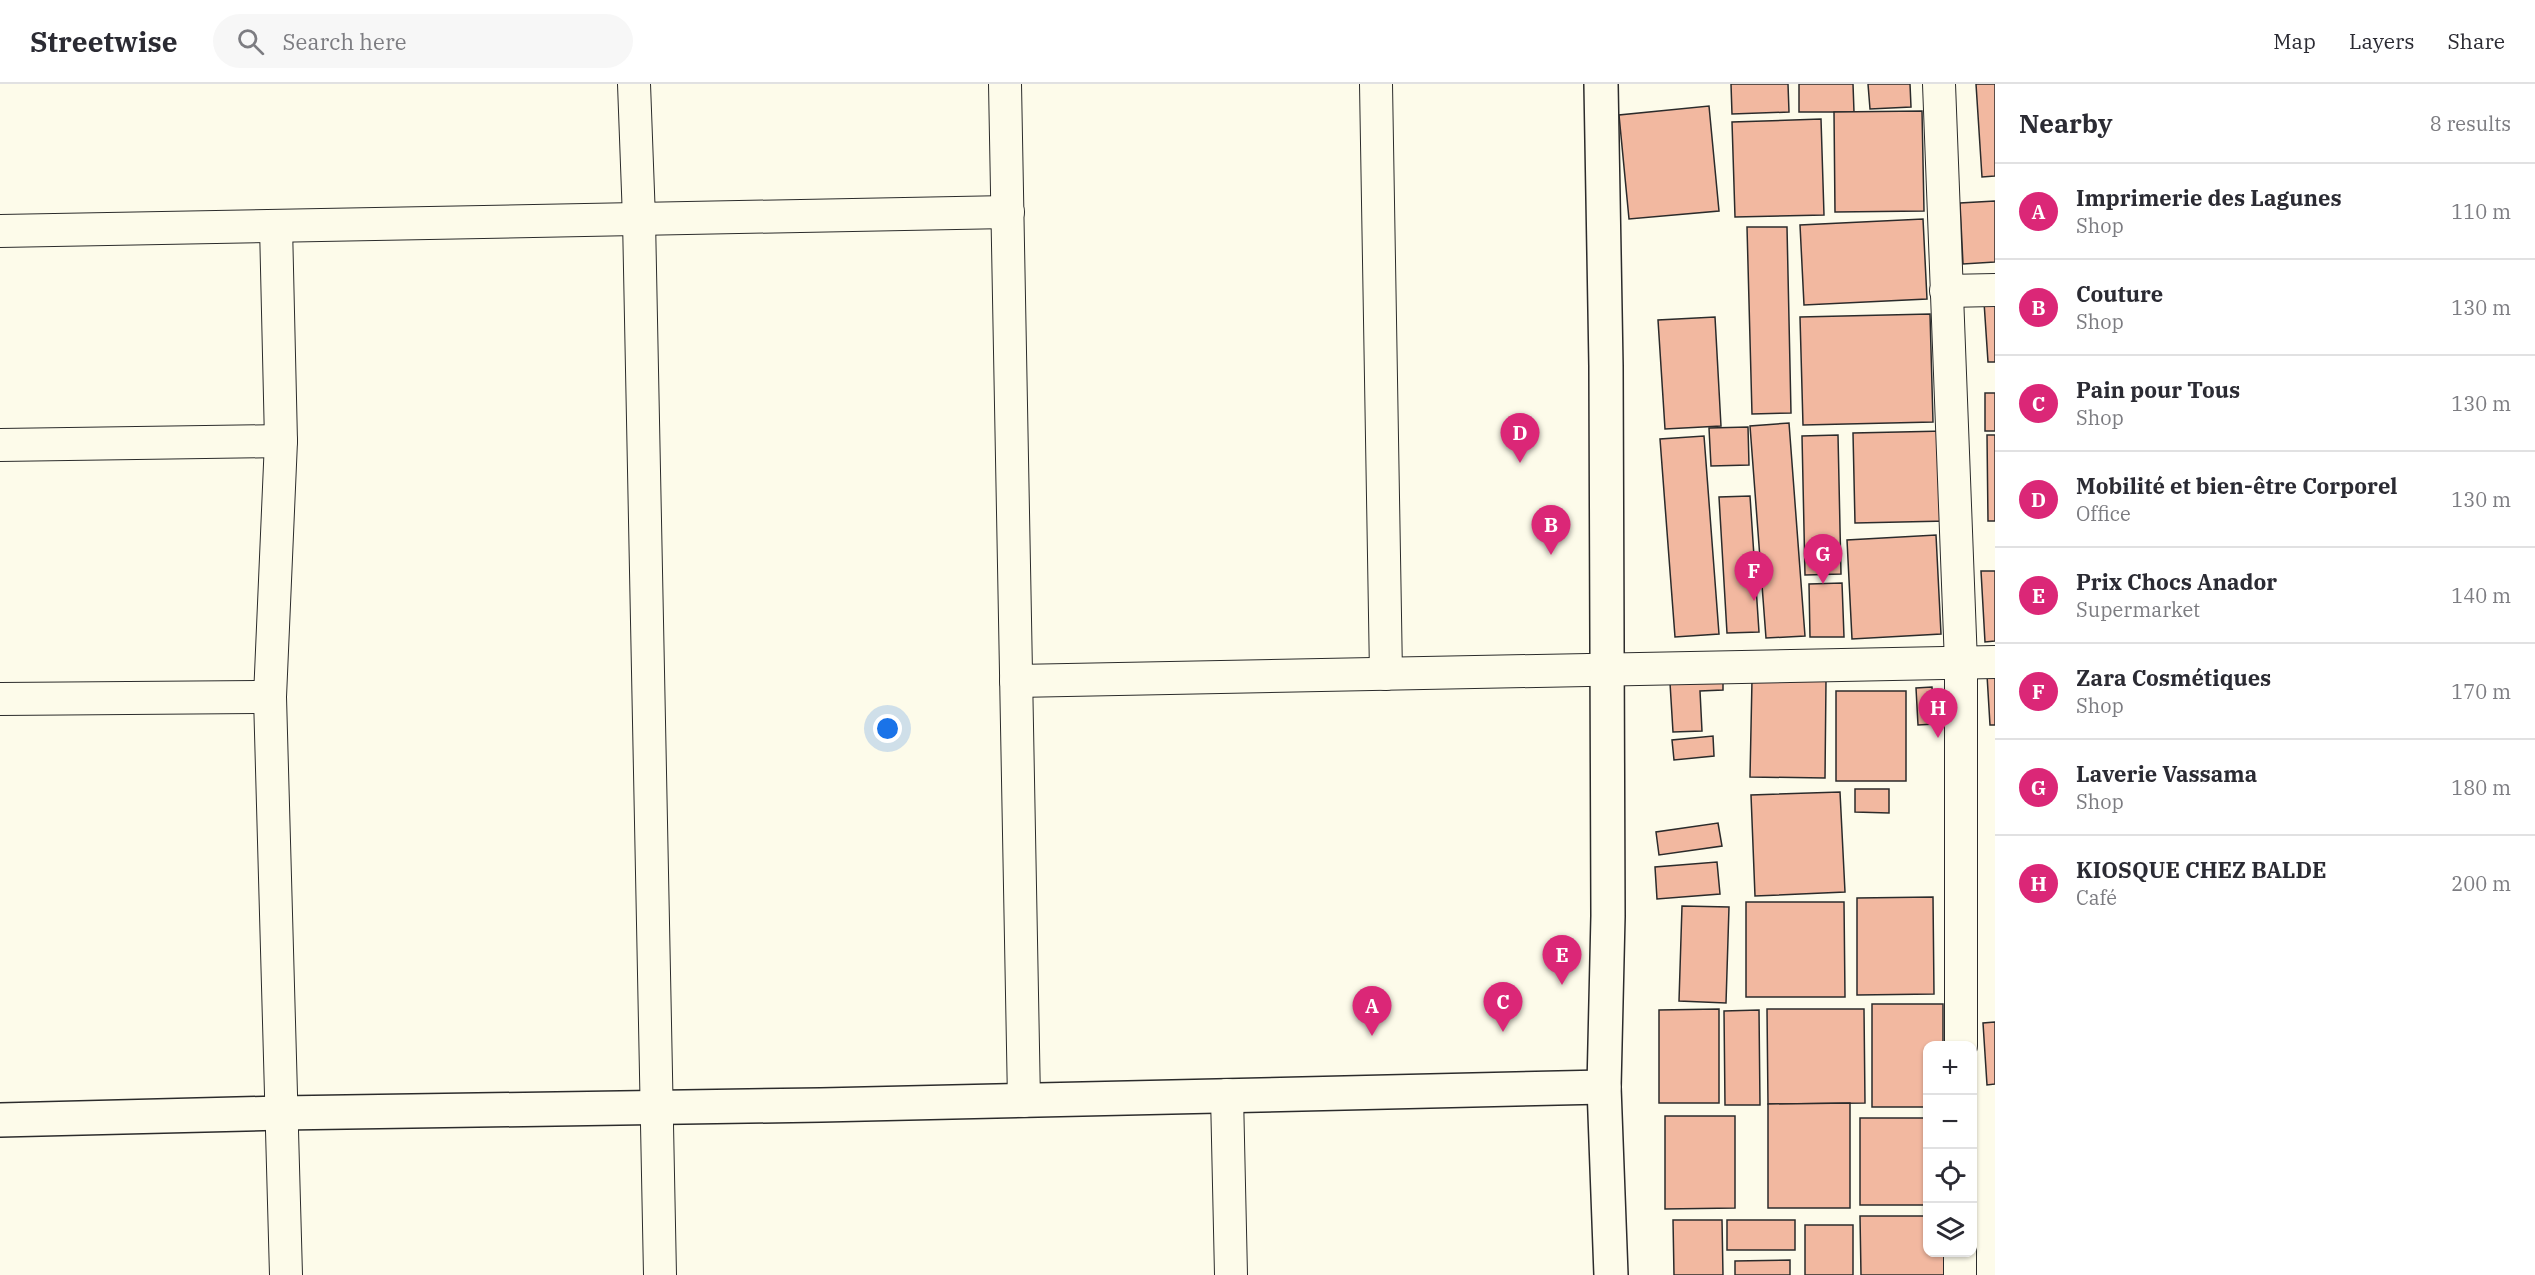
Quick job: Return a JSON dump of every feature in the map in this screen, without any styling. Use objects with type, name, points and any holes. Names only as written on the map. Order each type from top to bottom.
[{"type":"street","points":[[634,84],[639,219],[660,1275]]},
{"type":"street","points":[[1005,84],[1024,1101]]},
{"type":"street","points":[[1376,84],[1386,674]]},
{"type":"street","points":[[1601,84],[1606,366],[1605,668],[1608,916],[1604,1087],[1611,1275]]},
{"type":"street","points":[[1940,84],[1961,663],[1960,1041]]},
{"type":"street","points":[[0,231],[1008,212]]},
{"type":"street","points":[[276,226],[281,441],[270,697],[286,1275]]},
{"type":"street","points":[[1946,291],[1995,290]]},
{"type":"street","points":[[0,445],[281,441]]},
{"type":"street","points":[[1016,681],[1995,662]]},
{"type":"street","points":[[0,699],[270,697]]},
{"type":"street","points":[[0,1120],[1024,1101],[1604,1087]]},
{"type":"street","points":[[1227,1095],[1231,1275]]},
{"type":"street","points":[[1960,1257],[1960,1275]]},
{"type":"building","points":[[1731,84],[1788,84],[1789,112],[1732,114]]},
{"type":"building","points":[[1799,84],[1853,84],[1854,112],[1799,112]]},
{"type":"building","points":[[1868,84],[1910,84],[1911,107],[1870,109]]},
{"type":"building","points":[[1976,84],[1995,84],[1995,176],[1982,177]]},
{"type":"building","points":[[1709,106],[1719,211],[1629,219],[1619,115]]},
{"type":"building","points":[[1922,111],[1924,211],[1835,212],[1834,112]]},
{"type":"building","points":[[1821,119],[1824,215],[1735,217],[1732,122]]},
{"type":"building","points":[[1995,201],[1995,262],[1963,264],[1960,203]]},
{"type":"building","points":[[1923,219],[1927,299],[1804,305],[1800,225]]},
{"type":"building","points":[[1747,227],[1787,227],[1791,413],[1752,414]]},
{"type":"building","points":[[1995,301],[1995,362],[1988,362],[1984,302]]},
{"type":"building","points":[[1930,314],[1933,422],[1803,425],[1800,317]]},
{"type":"building","points":[[1715,317],[1721,426],[1665,429],[1658,320]]},
{"type":"building","points":[[1985,393],[1995,393],[1995,431],[1985,431]]},
{"type":"building","points":[[1789,423],[1805,636],[1766,638],[1750,426]]},
{"type":"building","points":[[1748,427],[1749,465],[1711,466],[1709,428]]},
{"type":"building","points":[[1945,431],[1947,521],[1855,523],[1853,433]]},
{"type":"building","points":[[1838,435],[1841,574],[1805,575],[1802,436]]},
{"type":"building","points":[[1987,435],[1995,435],[1995,521],[1988,521]]},
{"type":"building","points":[[1704,436],[1719,634],[1675,637],[1660,439]]},
{"type":"building","points":[[1750,496],[1759,632],[1727,633],[1719,497]]},
{"type":"building","points":[[1936,535],[1941,634],[1852,639],[1847,540]]},
{"type":"building","points":[[1981,571],[1995,571],[1995,641],[1985,642]]},
{"type":"building","points":[[1842,583],[1844,637],[1810,637],[1809,584]]},
{"type":"building","points":[[1987,675],[1995,675],[1995,725],[1990,725]]},
{"type":"building","points":[[1723,677],[1723,690],[1700,691],[1702,731],[1673,732],[1670,683]]},
{"type":"building","points":[[1752,680],[1826,681],[1825,778],[1750,777]]},
{"type":"building","points":[[1932,687],[1935,724],[1918,725],[1916,688]]},
{"type":"building","points":[[1836,691],[1906,691],[1906,781],[1836,781]]},
{"type":"building","points":[[1713,736],[1714,756],[1674,760],[1672,740]]},
{"type":"building","points":[[1855,789],[1889,789],[1889,813],[1855,812]]},
{"type":"building","points":[[1840,792],[1845,892],[1755,896],[1751,795]]},
{"type":"building","points":[[1718,823],[1722,846],[1659,855],[1656,832]]},
{"type":"building","points":[[1717,862],[1720,894],[1657,899],[1655,867]]},
{"type":"building","points":[[1933,897],[1934,994],[1857,995],[1857,898]]},
{"type":"building","points":[[1746,902],[1844,902],[1845,997],[1746,997]]},
{"type":"building","points":[[1682,906],[1729,907],[1726,1003],[1679,1001]]},
{"type":"building","points":[[1872,1004],[1943,1004],[1943,1041],[1923,1041],[1923,1107],[1872,1107]]},
{"type":"building","points":[[1719,1009],[1719,1103],[1659,1103],[1659,1010]]},
{"type":"building","points":[[1767,1009],[1864,1009],[1865,1103],[1768,1104]]},
{"type":"building","points":[[1759,1010],[1760,1105],[1725,1105],[1724,1011]]},
{"type":"building","points":[[1995,1022],[1995,1084],[1987,1085],[1983,1023]]},
{"type":"building","points":[[1850,1103],[1850,1208],[1768,1208],[1768,1104]]},
{"type":"building","points":[[1665,1116],[1735,1116],[1735,1208],[1665,1209]]},
{"type":"building","points":[[1860,1118],[1923,1118],[1923,1205],[1860,1205]]},
{"type":"building","points":[[1860,1216],[1923,1216],[1923,1257],[1952,1257],[1952,1275],[1861,1275]]},
{"type":"building","points":[[1673,1220],[1722,1220],[1723,1275],[1674,1275]]},
{"type":"building","points":[[1727,1220],[1795,1220],[1795,1250],[1727,1250]]},
{"type":"building","points":[[1805,1225],[1853,1225],[1853,1275],[1805,1275]]},
{"type":"building","points":[[1790,1260],[1790,1275],[1735,1275],[1735,1261]]},
{"type":"place","name":"Mobilité et bien-être Corporel","points":[[1520,463]]},
{"type":"place","name":"Couture","points":[[1551,555]]},
{"type":"place","name":"Laverie Vassama","points":[[1823,584]]},
{"type":"place","name":"Zara Cosmétiques","points":[[1754,601]]},
{"type":"place","name":"KIOSQUE CHEZ BALDE","points":[[1938,738]]},
{"type":"place","name":"Prix Chocs Anador","points":[[1562,985]]},
{"type":"place","name":"Pain pour Tous","points":[[1503,1032]]},
{"type":"place","name":"Imprimerie des Lagunes","points":[[1372,1036]]}]
